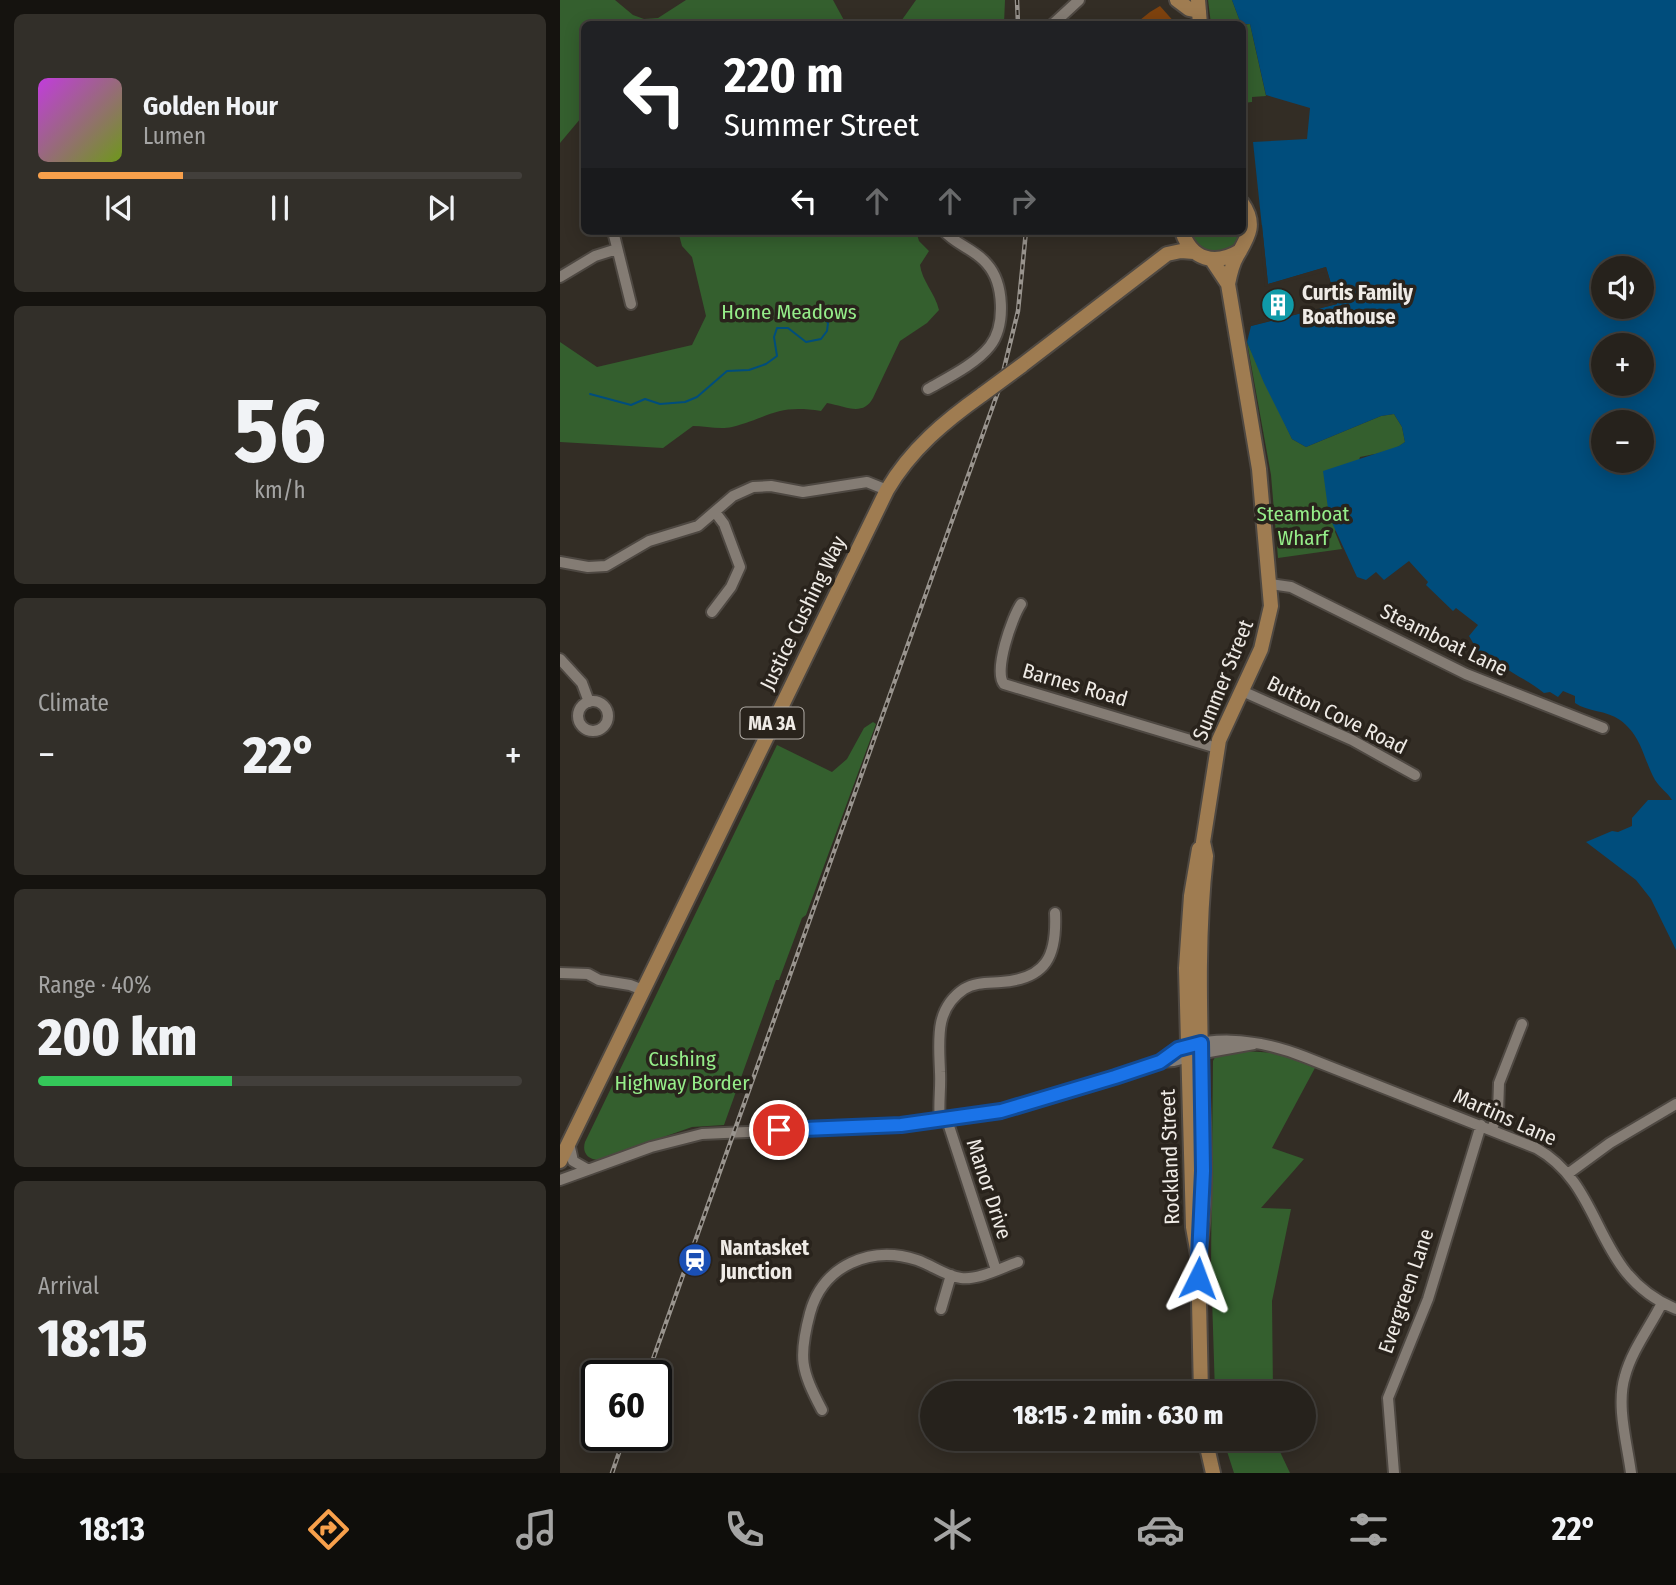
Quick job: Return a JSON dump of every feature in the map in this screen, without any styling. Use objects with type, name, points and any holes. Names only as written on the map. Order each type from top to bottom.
[{"type":"main road","points":[[1177,0],[1189,9],[1199,12]]},
{"type":"main road","name":"Summer Street","points":[[1228,284],[1236,257],[1248,239],[1251,224],[1246,212]]},
{"type":"main road","name":"Justice Cushing Way","points":[[560,1161],[887,490],[921,444],[1167,254],[1179,235]]},
{"type":"main road","points":[[1183,235],[1194,252]]},
{"type":"main road","points":[[1167,254],[1194,252],[1212,260],[1240,251]]},
{"type":"main road","name":"Summer Street","points":[[1194,1050],[1188,933],[1196,855],[1203,842],[1217,748],[1267,631],[1270,613],[1270,584],[1259,469],[1228,284],[1212,260]]},
{"type":"main road","name":"Rockland Street","points":[[1194,1050],[1203,1227],[1198,1255],[1201,1381]]},
{"type":"main road","points":[[1208,1451],[1213,1473]]},
{"type":"street","points":[[1056,21],[1079,0]]},
{"type":"street","points":[[614,235],[631,304]]},
{"type":"street","points":[[928,389],[987,349],[993,340],[1000,309],[1000,288],[992,270],[979,256],[950,235]]},
{"type":"street","points":[[560,276],[595,256],[617,249]]},
{"type":"street","points":[[560,562],[606,566],[649,541],[698,527],[736,494],[758,486],[803,492],[867,482],[887,490]]},
{"type":"street","points":[[712,612],[736,580],[740,567],[724,524],[715,512]]},
{"type":"street","name":"Steamboat Lane","points":[[1270,584],[1291,587],[1466,674],[1603,728]]},
{"type":"street","name":"Barnes Road","points":[[1021,604],[1015,615],[1000,668],[999,678],[1004,684],[1217,748]]},
{"type":"street","points":[[560,659],[577,676],[589,702]]},
{"type":"street","name":"Button Cove Road","points":[[1242,691],[1352,740],[1415,775]]},
{"type":"street","name":"Manor Drive","points":[[996,1270],[943,1120],[938,1034],[947,1007],[968,987],[1017,981],[1036,973],[1053,950],[1055,913]]},
{"type":"street","points":[[560,973],[588,974],[599,980],[643,990]]},
{"type":"street","points":[[1492,1129],[1498,1113],[1499,1083],[1522,1024]]},
{"type":"street","name":"Martins Lane","points":[[1194,1050],[1254,1044],[1295,1053],[1492,1129],[1545,1153],[1569,1173],[1620,1266],[1639,1288],[1676,1309]]},
{"type":"street","points":[[560,1180],[587,1169],[702,1134],[886,1126],[943,1120],[1031,1103],[1194,1050]]},
{"type":"street","points":[[1569,1173],[1611,1143],[1676,1104]]},
{"type":"street","name":"Evergreen Lane","points":[[1394,1473],[1388,1398],[1428,1299],[1481,1125]]},
{"type":"street","points":[[569,1143],[573,1161],[587,1169]]},
{"type":"street","points":[[822,1410],[806,1378],[802,1352],[813,1304],[830,1276],[856,1260],[892,1255],[921,1261],[951,1275],[970,1278],[1018,1262]]},
{"type":"street","points":[[941,1309],[951,1275]]},
{"type":"street","points":[[1631,1473],[1624,1421],[1623,1380],[1662,1303]]},
{"type":"green space","points":[[560,0],[615,0],[633,15],[644,19],[658,18],[686,0],[833,0],[844,21],[581,21],[581,118],[560,143]]},
{"type":"green space","points":[[916,0],[1005,0],[1004,21],[901,21]]},
{"type":"green space","points":[[1208,0],[1232,0],[1240,21],[1211,21]]},
{"type":"green space","points":[[1250,24],[1266,96],[1252,97],[1252,102],[1246,103],[1246,25]]},
{"type":"green space","name":"Home Meadows","points":[[679,235],[917,235],[919,241],[929,251],[920,265],[939,310],[927,323],[900,341],[873,398],[869,404],[859,409],[827,403],[821,411],[784,410],[727,428],[693,426],[663,448],[560,442],[560,342],[597,367],[692,345],[706,316],[692,257],[682,246]]},
{"type":"green space","points":[[1192,235],[1240,235],[1230,248],[1221,252],[1212,253],[1196,242]]},
{"type":"green space","name":"Steamboat Wharf","points":[[1247,342],[1292,439],[1306,447],[1381,416],[1394,414],[1402,427],[1405,442],[1400,446],[1360,457],[1335,532],[1342,549],[1278,558],[1271,475]]},
{"type":"green space","name":"Cushing Highway Border","points":[[873,722],[876,724],[806,915],[802,918],[779,980],[776,980],[724,1125],[692,1127],[598,1160],[588,1157],[584,1149],[585,1142],[777,745],[832,772],[847,759],[864,728]]},
{"type":"green space","points":[[1244,1051],[1274,1053],[1316,1066],[1272,1148],[1304,1159],[1261,1208],[1291,1209],[1272,1301],[1273,1381],[1215,1381],[1211,1265],[1213,1061],[1216,1055]]},
{"type":"green space","points":[[1227,1451],[1280,1451],[1290,1473],[1234,1473]]},
{"type":"water","points":[[1232,0],[1676,0],[1676,950],[1651,899],[1636,880],[1586,842],[1632,826],[1632,818],[1648,800],[1672,800],[1655,780],[1633,733],[1615,717],[1575,703],[1575,696],[1563,691],[1558,697],[1550,692],[1544,693],[1500,664],[1493,666],[1482,658],[1469,636],[1478,625],[1456,608],[1453,611],[1426,585],[1428,582],[1409,561],[1384,580],[1376,572],[1366,580],[1357,577],[1329,516],[1323,471],[1405,442],[1402,427],[1394,414],[1381,416],[1306,447],[1292,439],[1247,342],[1251,326],[1337,304],[1326,267],[1268,284],[1253,142],[1307,139],[1310,108],[1266,95],[1250,24],[1240,21]]},
{"type":"pier","points":[[1259,225],[1262,225],[1268,284],[1326,267],[1337,304],[1247,327],[1250,322],[1332,302],[1324,272],[1265,287]]},
{"type":"building","points":[[1160,6],[1173,21],[1139,21]]},
{"type":"waterway","points":[[590,394],[631,405],[645,399],[660,404],[685,402],[697,397],[727,371],[749,370],[766,364],[777,356],[774,337],[777,328],[788,328],[806,342],[821,339],[827,331],[828,323],[816,310]]},
{"type":"railway","points":[[1017,0],[1018,21]]},
{"type":"railway","points":[[653,1360],[999,389],[1018,311],[1026,235]]},
{"type":"railway","points":[[612,1473],[620,1451]]},
{"type":"place","name":"Curtis Family Boathouse","points":[[1278,305]]},
{"type":"place","name":"Nantasket Junction","points":[[695,1260]]},
{"type":"route","points":[[779,1130],[901,1125],[1001,1111],[1160,1062],[1171,1052],[1201,1043],[1203,1227],[1198,1255],[1198,1278]]}]
